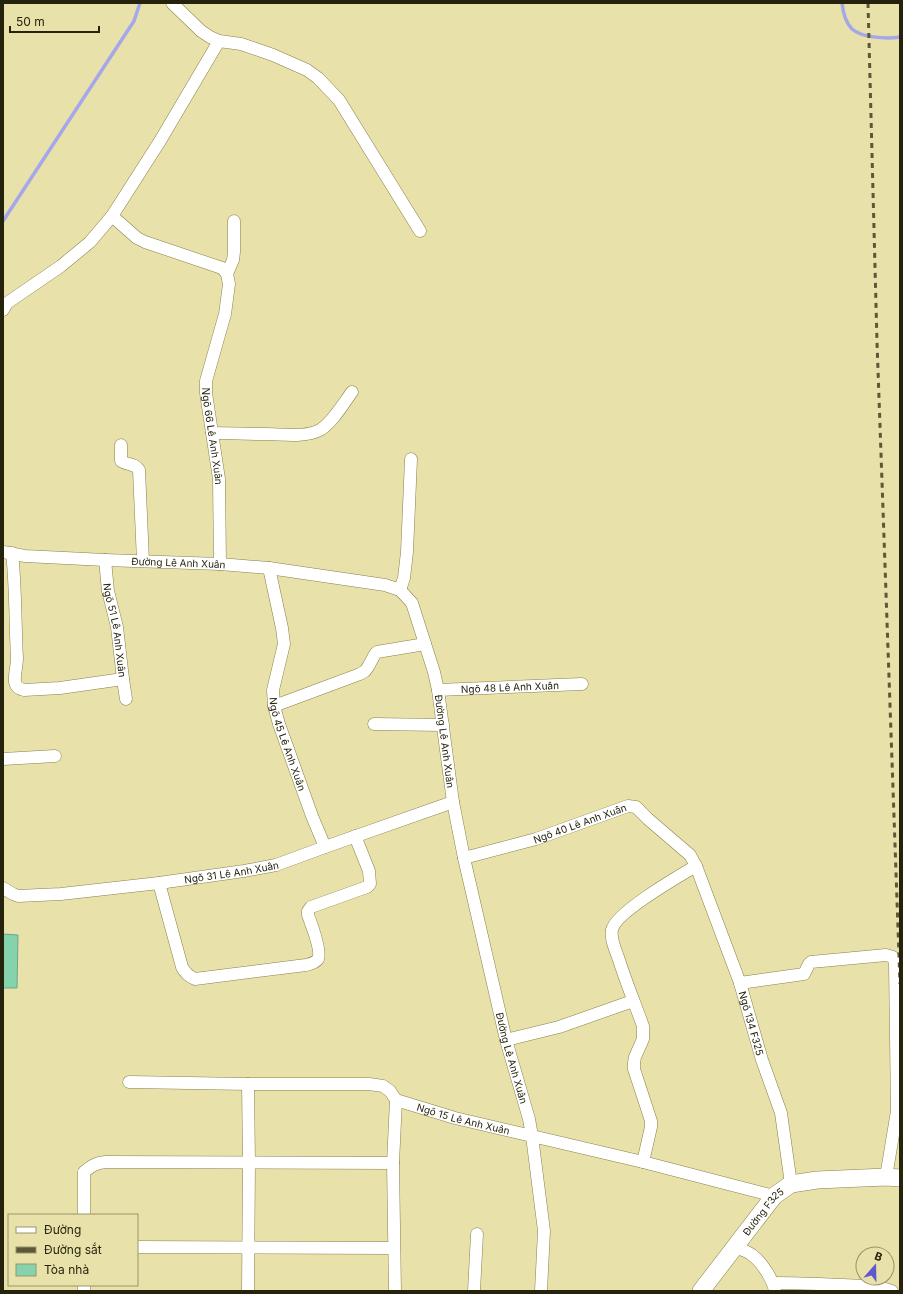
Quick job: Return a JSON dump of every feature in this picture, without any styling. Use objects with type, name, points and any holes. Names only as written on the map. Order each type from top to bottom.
[{"type":"main road","name":"Đường F325","points":[[701,1291],[774,1196],[791,1184],[817,1180],[893,1177]]},
{"type":"street","points":[[172,3],[201,31],[219,41],[241,44],[273,55],[307,70],[318,78],[339,100],[420,231]]},
{"type":"street","points":[[3,310],[7,303],[61,266],[90,242],[112,216],[160,141],[219,41]]},
{"type":"street","points":[[112,216],[145,242],[222,268],[227,274],[233,260],[234,221]]},
{"type":"street","name":"Ngõ 66 Lê Anh Xuân","points":[[220,564],[219,480],[207,410],[206,381],[224,314],[229,284],[227,274]]},
{"type":"street","points":[[212,433],[289,435],[313,433],[321,429],[333,418],[352,392]]},
{"type":"street","points":[[121,445],[121,461],[136,466],[139,470],[143,561]]},
{"type":"street","points":[[400,590],[404,578],[407,552],[411,459]]},
{"type":"street","points":[[8,552],[15,577],[17,661],[16,685],[24,690],[60,688],[123,679]]},
{"type":"street","name":"Đường Lê Anh Xuân","points":[[8,552],[25,556],[220,564],[269,568],[378,584],[400,590],[412,603],[434,672],[438,690],[453,802],[464,858],[506,1040],[529,1119],[544,1231],[541,1291]]},
{"type":"street","name":"Ngõ 51 Lê Anh Xuân","points":[[105,560],[108,591],[117,627],[126,700]]},
{"type":"street","name":"Ngõ 45 Lê Anh Xuân","points":[[269,568],[284,644],[273,690],[274,706],[312,816],[325,847]]},
{"type":"street","points":[[274,706],[365,672],[377,652],[425,644]]},
{"type":"street","name":"Ngõ 48 Lê Anh Xuân","points":[[438,690],[582,684]]},
{"type":"street","points":[[374,724],[443,725]]},
{"type":"street","points":[[3,759],[55,756]]},
{"type":"street","name":"Ngõ 31 Lê Anh Xuân","points":[[3,888],[18,896],[61,894],[159,883],[276,865],[453,802]]},
{"type":"street","name":"Ngõ 40 Lê Anh Xuân","points":[[464,858],[536,838],[628,806],[636,807],[690,855],[696,866]]},
{"type":"street","points":[[159,883],[182,967],[189,977],[194,979],[306,965],[317,960],[319,957],[308,915],[308,911],[311,907],[367,887],[370,884],[369,871],[356,836]]},
{"type":"street","points":[[643,1162],[651,1127],[651,1120],[634,1069],[634,1063],[643,1039],[643,1026],[615,948],[611,935],[612,929],[614,923],[620,917],[656,890],[696,866]]},
{"type":"street","name":"Ngõ 134 F325","points":[[696,866],[740,983],[762,1060],[781,1114],[791,1184]]},
{"type":"street","points":[[740,983],[804,974],[811,962],[886,955],[893,957],[896,977],[897,1111],[893,1177]]},
{"type":"street","points":[[506,1040],[559,1027],[633,1001]]},
{"type":"street","points":[[129,1082],[369,1084],[383,1086],[390,1091],[396,1100],[393,1163],[395,1291]]},
{"type":"street","points":[[248,1084],[248,1291]]},
{"type":"street","name":"Ngõ 15 Lê Anh Xuân","points":[[396,1100],[455,1118],[643,1162],[774,1196]]},
{"type":"street","points":[[84,1214],[84,1172],[90,1166],[97,1163],[393,1163]]},
{"type":"street","points":[[474,1291],[477,1234]]},
{"type":"street","points":[[138,1247],[394,1248]]},
{"type":"street","points":[[734,1247],[751,1254],[758,1260],[774,1287],[806,1283],[868,1286],[892,1291]]},
{"type":"building","points":[[3,934],[18,935],[17,988],[3,988]]},
{"type":"waterway","points":[[3,221],[134,21],[140,3]]},
{"type":"waterway","points":[[842,3],[846,20],[856,32],[875,37],[900,37]]},
{"type":"railway","points":[[868,3],[877,342],[900,984]]}]
